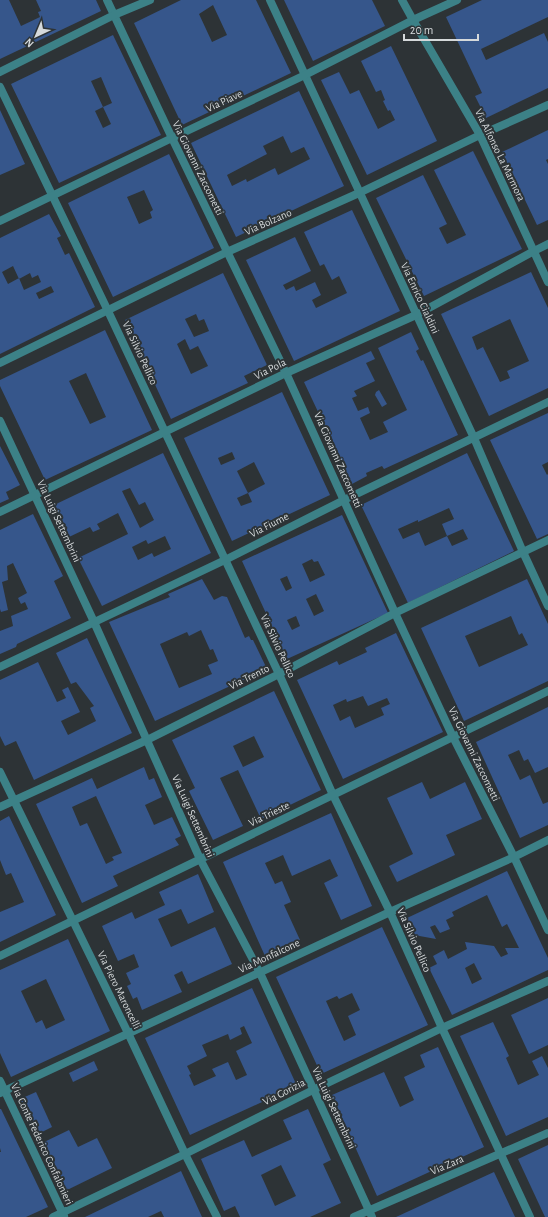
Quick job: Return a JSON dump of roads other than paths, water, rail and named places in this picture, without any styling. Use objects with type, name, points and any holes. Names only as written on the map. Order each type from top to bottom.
[{"type":"street","name":"Via Giovanni Zaccometti","points":[[107,0],[286,373],[453,737],[514,857],[548,930]]},
{"type":"street","points":[[0,72],[114,15],[150,0]]},
{"type":"street","name":"Via Enrico Cialdini","points":[[270,0],[474,438],[548,606]]},
{"type":"street","name":"Via Alfonso La Marmora","points":[[402,0],[480,136],[548,282]]},
{"type":"street","name":"Via Piave","points":[[0,221],[305,75],[413,20],[457,0]]},
{"type":"street","name":"Via Silvio Pellico","points":[[0,87],[280,674],[333,795],[390,912],[442,1028],[502,1153],[530,1217]]},
{"type":"street","name":"Via Bolzano","points":[[0,363],[227,252],[359,193],[548,105]]},
{"type":"street","name":"Via Pola","points":[[0,512],[286,373],[416,315],[548,244]]},
{"type":"street","name":"Via Fiume","points":[[0,667],[225,560],[344,500],[548,402]]},
{"type":"street","name":"Via Luigi Settembrini","points":[[0,421],[94,622],[200,859],[260,973],[370,1214]]},
{"type":"street","name":"Via Trento","points":[[0,808],[147,740],[280,674],[395,613],[548,540]]},
{"type":"street","name":"Via Trieste","points":[[0,956],[548,691]]},
{"type":"street","name":"Via Piero Maroncelli","points":[[0,772],[128,1033],[184,1154],[217,1217]]},
{"type":"street","name":"Via Monfalcone","points":[[2,1092],[548,840]]},
{"type":"street","name":"Via Gorizia","points":[[54,1217],[63,1215],[313,1090],[442,1028],[548,981]]},
{"type":"street","name":"Via Conte Federico Confalonieri","points":[[0,1081],[2,1092],[63,1215]]},
{"type":"street","name":"Via Zara","points":[[354,1217],[370,1214],[548,1132]]}]
